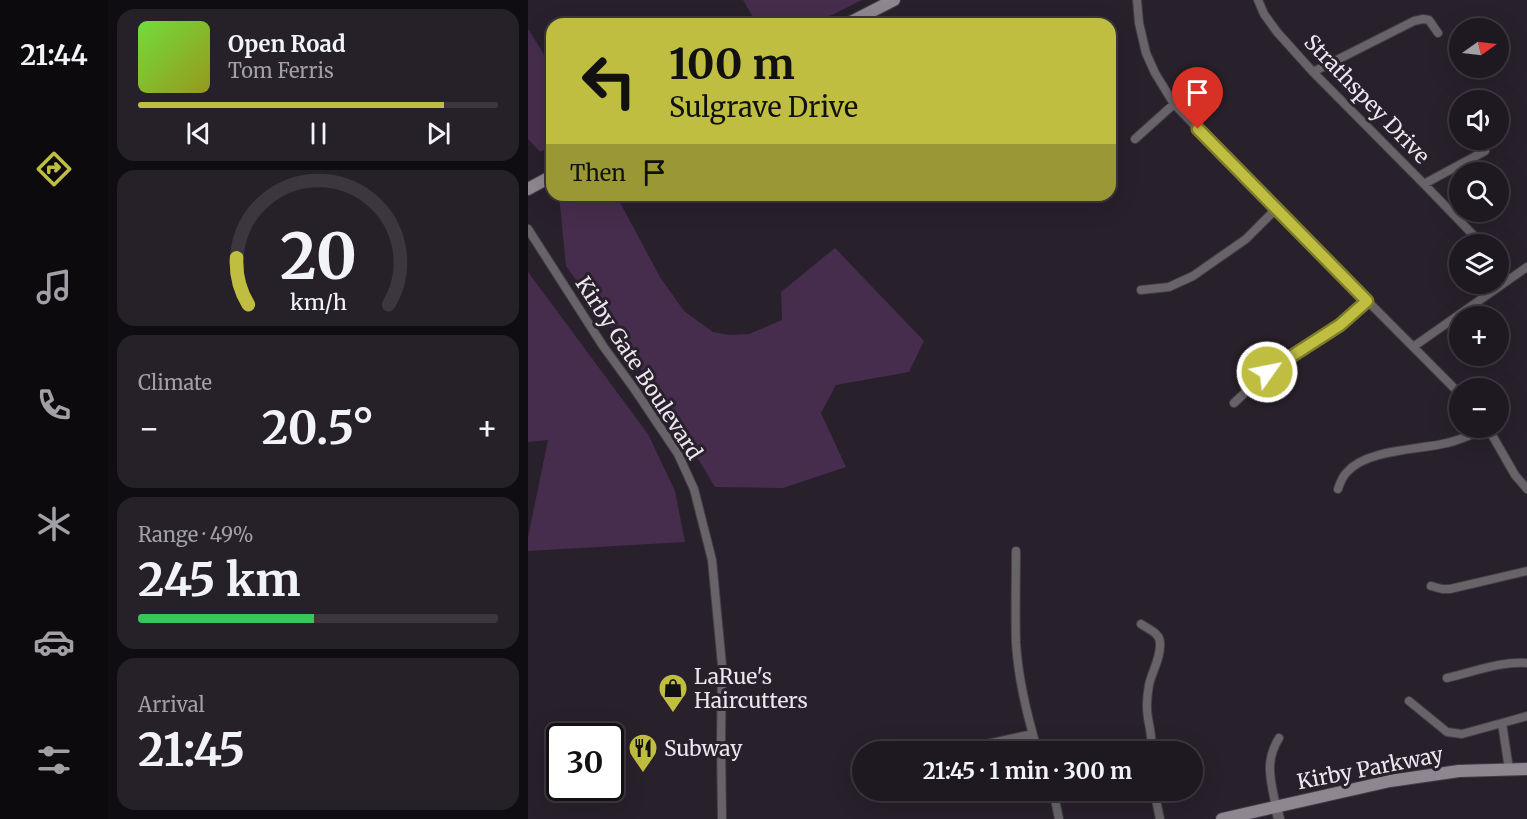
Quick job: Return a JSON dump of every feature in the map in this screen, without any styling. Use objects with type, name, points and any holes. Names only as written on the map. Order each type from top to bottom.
[{"type":"main road","points":[[860,18],[894,0]]},
{"type":"main road","points":[[528,189],[546,179]]},
{"type":"main road","name":"Kirby Parkway","points":[[1222,819],[1278,813],[1390,781],[1459,771],[1527,769]]},
{"type":"street","points":[[1137,0],[1139,23],[1146,53],[1174,104],[1449,383]]},
{"type":"street","name":"Strathspey Drive","points":[[1258,0],[1276,32],[1472,234]]},
{"type":"street","points":[[1313,72],[1414,21],[1429,20],[1437,33]]},
{"type":"street","points":[[1135,139],[1174,104]]},
{"type":"street","points":[[1424,184],[1485,151]]},
{"type":"street","points":[[1141,290],[1168,287],[1193,276],[1246,239],[1276,209]]},
{"type":"street","name":"Kirby Gate Boulevard","points":[[528,229],[603,346],[678,454],[694,489],[712,560],[723,665],[722,819]]},
{"type":"street","points":[[1509,280],[1527,267]]},
{"type":"street","points":[[1413,347],[1488,294]]},
{"type":"street","points":[[1234,403],[1255,381],[1340,325],[1367,301]]},
{"type":"street","points":[[1338,489],[1346,473],[1365,460],[1463,438]]},
{"type":"street","points":[[1493,438],[1515,475],[1527,489]]},
{"type":"street","points":[[1016,551],[1016,644],[1034,741]]},
{"type":"street","points":[[1431,586],[1450,589],[1527,571]]},
{"type":"street","points":[[1141,624],[1155,633],[1160,644],[1148,693],[1147,707],[1152,741]]},
{"type":"street","points":[[1447,678],[1518,662],[1527,663]]},
{"type":"street","points":[[1409,701],[1447,732],[1462,734],[1527,716]]},
{"type":"street","points":[[1502,723],[1509,769]]},
{"type":"street","points":[[1001,741],[1032,734]]},
{"type":"street","points":[[1278,813],[1269,765],[1273,748],[1279,738]]},
{"type":"street","points":[[1055,801],[1059,819]]},
{"type":"street","points":[[1156,801],[1160,819]]},
{"type":"shaded area","points":[[743,0],[862,0],[832,15],[819,18],[754,18]]},
{"type":"shaded area","points":[[528,29],[546,58],[546,149],[540,152],[528,139]]},
{"type":"shaded area","points":[[560,201],[619,201],[660,277],[684,311],[713,332],[729,335],[749,334],[782,320],[781,292],[835,248],[924,341],[909,372],[836,385],[821,413],[846,467],[783,488],[715,487],[658,393],[566,266]]},
{"type":"shaded area","points":[[528,272],[648,434],[675,491],[685,542],[528,551],[528,537],[548,440],[528,442]]},
{"type":"place","name":"LaRue's Haircutters","points":[[673,714]]},
{"type":"place","name":"Subway","points":[[643,774]]},
{"type":"route","points":[[1198,129],[1367,301],[1340,325],[1267,372]]}]
